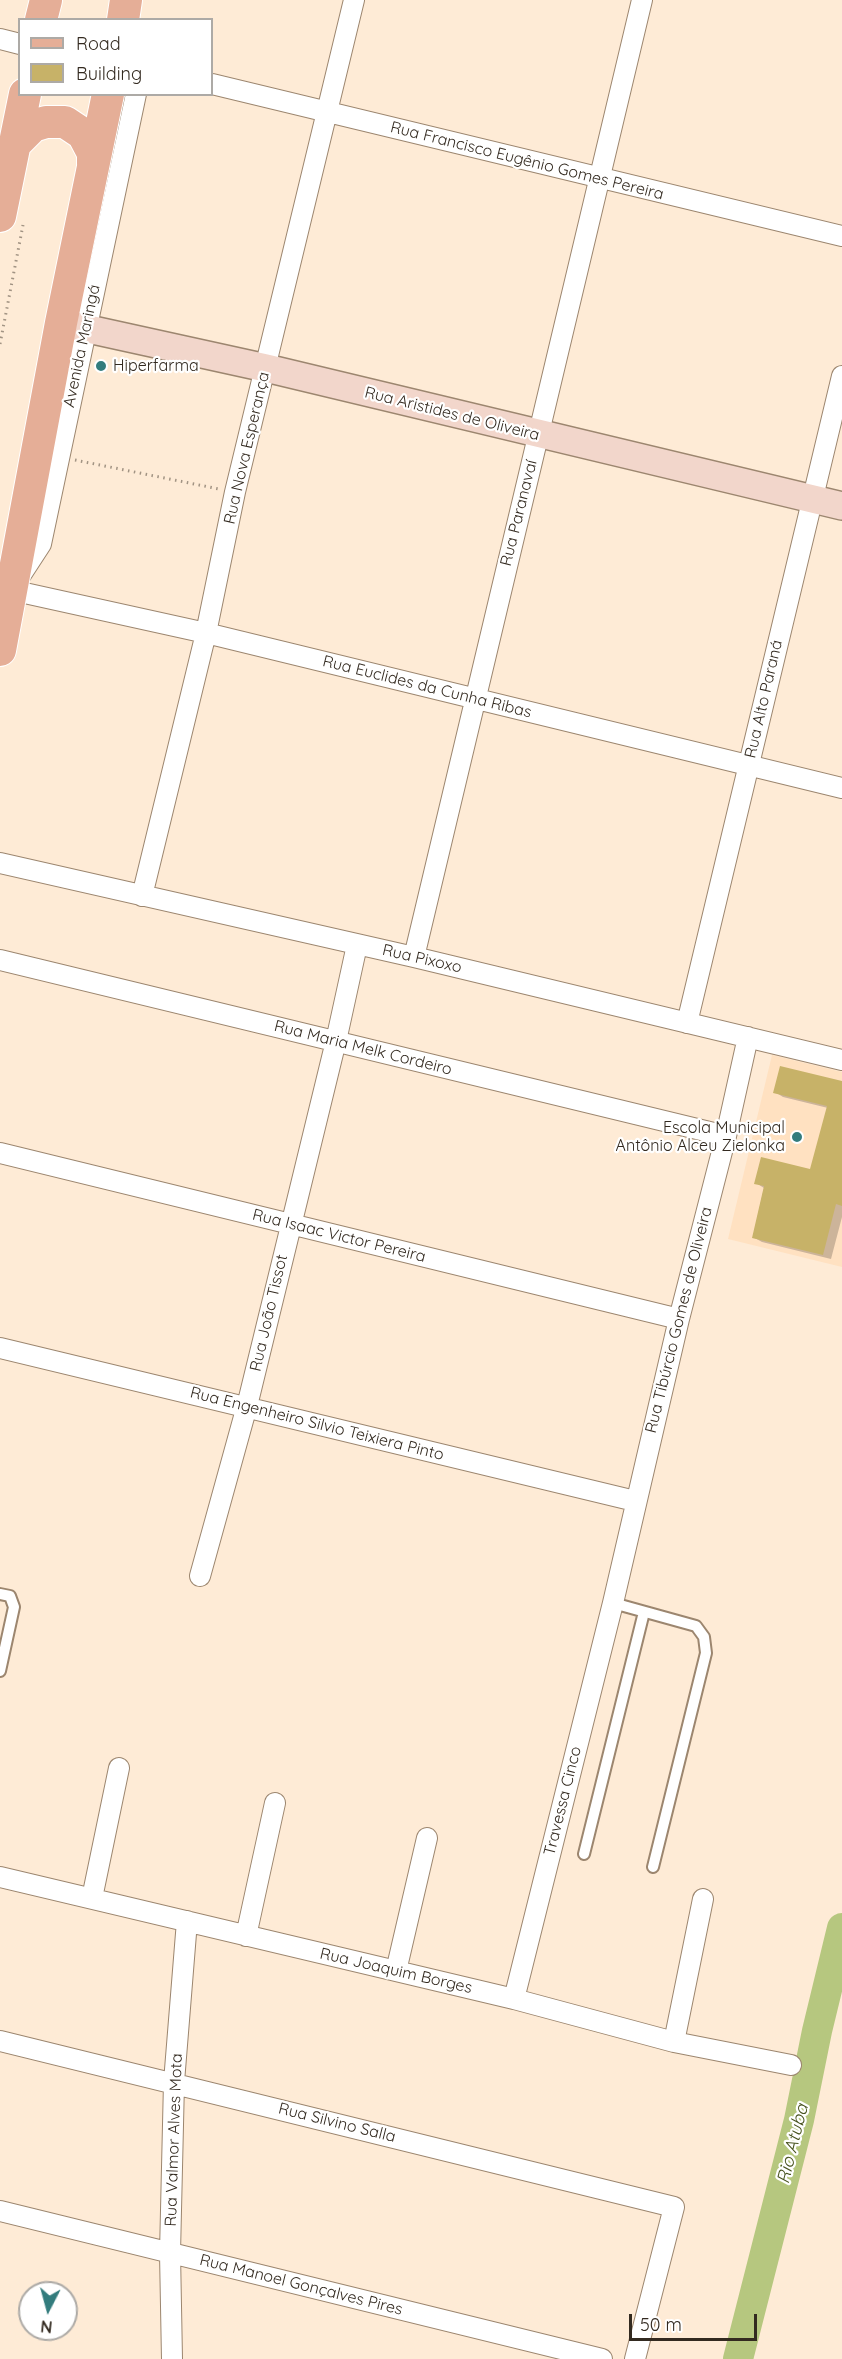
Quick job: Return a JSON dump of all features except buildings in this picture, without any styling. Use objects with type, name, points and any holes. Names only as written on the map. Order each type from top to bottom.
[{"type":"main road","points":[[42,18],[46,0]]},
{"type":"main road","points":[[123,18],[126,0]]},
{"type":"main road","points":[[12,215],[15,144],[25,96]]},
{"type":"main road","name":"Avenida Maringá","points":[[0,650],[11,590],[73,326],[93,164],[108,96]]},
{"type":"main road","points":[[15,144],[33,126],[45,122],[65,122],[83,134],[93,153],[93,164]]},
{"type":"main road","name":"Rua Aristides de Oliveira","points":[[73,326],[266,368],[842,506]]},
{"type":"street","name":"Rua Nova Esperança","points":[[142,896],[206,633],[235,492],[354,0]]},
{"type":"street","name":"Rua Paranavaí","points":[[414,957],[642,0]]},
{"type":"street","points":[[0,39],[18,44]]},
{"type":"street","name":"Rua Francisco Eugênio Gomes Pereira","points":[[213,84],[600,180],[842,236]]},
{"type":"street","name":"Avenida Maringá","points":[[11,590],[41,544],[59,457],[73,326],[135,96]]},
{"type":"street","name":"Rua Alto Paraná","points":[[687,1023],[842,376]]},
{"type":"street","name":"Rua Euclides da Cunha Ribas","points":[[11,590],[206,633],[842,788]]},
{"type":"street","name":"Rua Pixoxo","points":[[0,863],[414,957],[842,1060]]},
{"type":"street","name":"Rua João Tissot","points":[[200,1576],[247,1406],[336,1041],[357,945]]},
{"type":"street","name":"Rua Maria Melk Cordeiro","points":[[0,960],[726,1136]]},
{"type":"street","name":"Rua Tibúrcio Gomes de Oliveira","points":[[613,1603],[635,1501],[726,1136],[748,1037]]},
{"type":"street","name":"Rua Isaac Victor Pereira","points":[[0,1153],[679,1319]]},
{"type":"street","name":"Rua Engenheiro Silvio Teixiera Pinto","points":[[0,1348],[635,1501]]},
{"type":"street","name":"Travessa Cinco","points":[[514,1999],[613,1603]]},
{"type":"street","points":[[92,1898],[119,1768]]},
{"type":"street","points":[[246,1936],[275,1803]]},
{"type":"street","points":[[396,1971],[427,1838]]},
{"type":"street","name":"Rua Joaquim Borges","points":[[0,1877],[514,1999],[674,2042],[791,2065]]},
{"type":"street","points":[[674,2042],[703,1899]]},
{"type":"street","name":"Rua Valmor Alves Mota","points":[[172,2359],[170,2253],[174,2082],[187,1922]]},
{"type":"street","name":"Rua Silvino Salla","points":[[0,2041],[174,2082],[674,2207],[635,2359]]},
{"type":"street","name":"Rua Manoel Gonçalves Pires","points":[[0,2211],[602,2359]]},
{"type":"lane","points":[[0,1594],[10,1596],[14,1607],[0,1671]]},
{"type":"lane","points":[[613,1603],[696,1626],[704,1637],[706,1653],[653,1867]]},
{"type":"lane","points":[[584,1854],[644,1612]]},
{"type":"path","points":[[0,344],[12,215]]},
{"type":"path","points":[[59,457],[235,492]]},
{"type":"shaded area","name":"Escola Municipal Antônio Alceu Zielonka","points":[[772,1055],[842,1072],[842,1267],[728,1239]]},
{"type":"waterway","name":"Rio Atuba","points":[[738,2359],[799,2120],[817,2031],[842,1928]]},
{"type":"place","name":"Hiperfarma","points":[[101,366]]},
{"type":"place","name":"Escola Municipal Antônio Alceu Zielonka","points":[[797,1137]]}]
